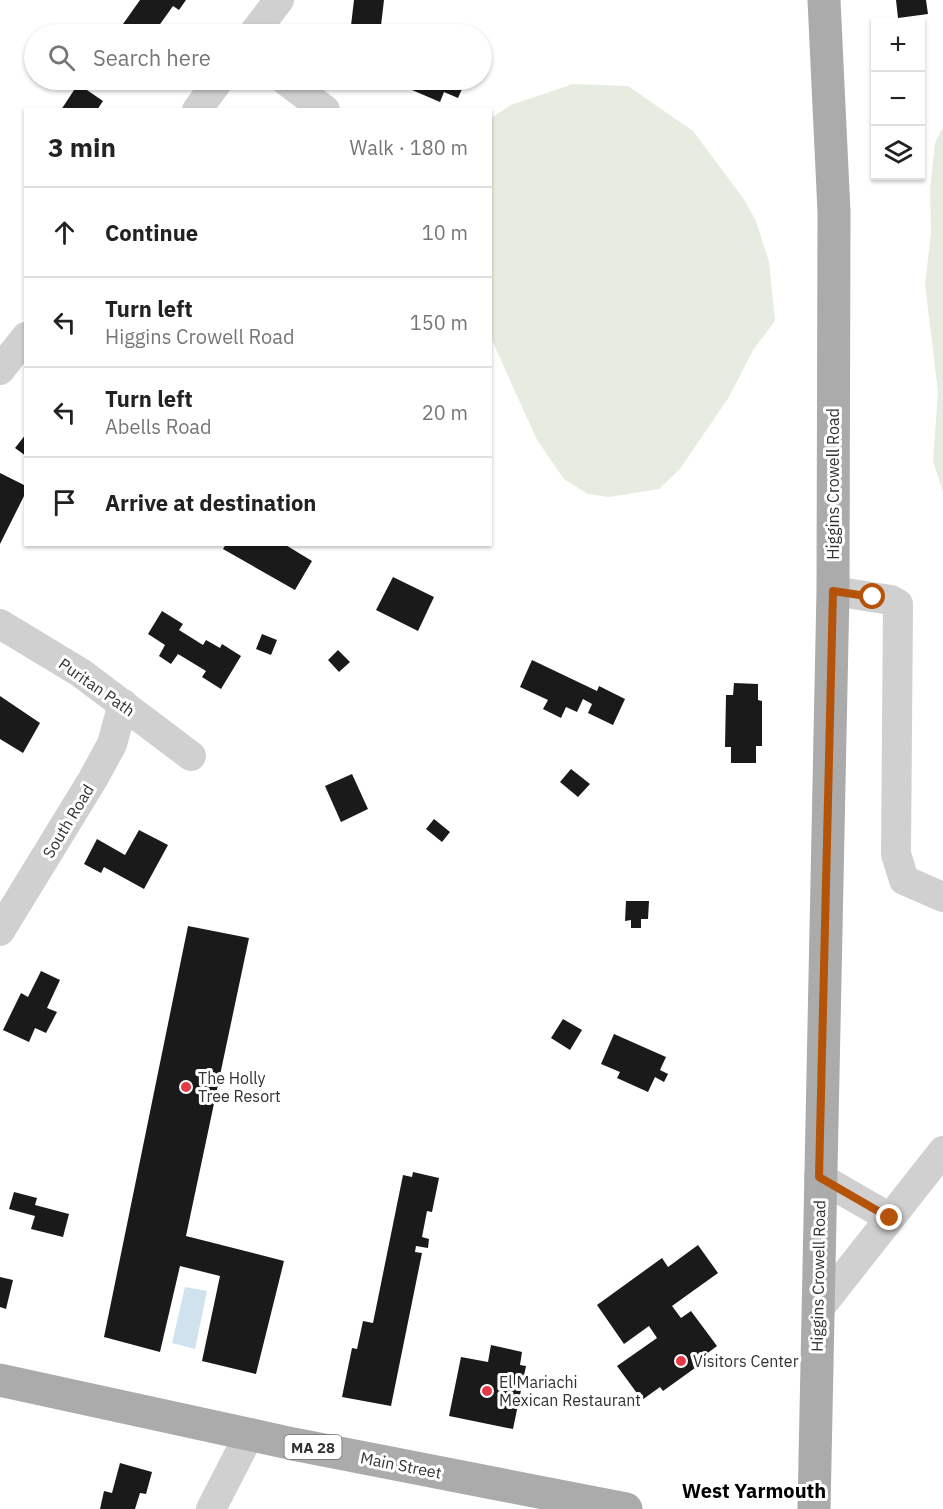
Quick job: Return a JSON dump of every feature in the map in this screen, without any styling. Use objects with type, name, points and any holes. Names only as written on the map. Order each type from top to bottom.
[{"type":"main road","name":"Higgins Crowell Road","points":[[814,1509],[819,1177],[833,591],[834,212],[824,0]]},
{"type":"main road","name":"Main Street","points":[[0,1380],[626,1509]]},
{"type":"street","points":[[261,24],[279,0]]},
{"type":"street","points":[[198,108],[212,90]]},
{"type":"street","points":[[298,90],[322,108]]},
{"type":"street","points":[[0,370],[24,340]]},
{"type":"street","points":[[833,591],[891,600],[898,604],[896,854],[904,880],[918,889],[943,897]]},
{"type":"street","name":"Puritan Path","points":[[0,624],[81,673],[190,756]]},
{"type":"street","name":"South Road","points":[[0,932],[98,770],[112,744],[123,704]]},
{"type":"street","points":[[817,1311],[943,1151]]},
{"type":"street","points":[[819,1177],[890,1218]]},
{"type":"street","points":[[212,1509],[250,1433]]},
{"type":"shaded area","points":[[573,84],[628,86],[693,131],[743,198],[756,221],[769,262],[775,321],[753,350],[729,397],[680,469],[659,489],[609,497],[588,494],[564,479],[537,440],[492,340],[492,117],[511,105]]},
{"type":"shaded area","points":[[943,127],[943,492],[933,461],[938,392],[925,284],[931,233],[930,189],[935,143]]},
{"type":"water","points":[[185,1287],[207,1291],[195,1349],[172,1343]]},
{"type":"building","points":[[140,0],[186,0],[179,10],[173,6],[160,24],[123,24]]},
{"type":"building","points":[[354,0],[384,0],[381,24],[351,24]]},
{"type":"building","points":[[896,0],[926,0],[928,14],[898,18]]},
{"type":"building","points":[[74,90],[87,90],[103,101],[98,108],[62,108]]},
{"type":"building","points":[[412,90],[462,90],[458,98],[444,92],[440,102]]},
{"type":"building","points":[[24,437],[24,455],[15,448]]},
{"type":"building","points":[[0,473],[24,485],[24,496],[0,544]]},
{"type":"building","points":[[225,546],[287,546],[312,561],[295,590],[223,549]]},
{"type":"building","points":[[393,577],[434,597],[418,631],[376,610]]},
{"type":"building","points":[[162,611],[183,624],[179,630],[203,645],[206,640],[220,648],[222,644],[241,656],[221,689],[202,677],[206,671],[178,654],[171,664],[159,656],[165,645],[148,634]]},
{"type":"building","points":[[262,634],[277,640],[271,655],[256,649]]},
{"type":"building","points":[[338,650],[350,662],[339,672],[328,660]]},
{"type":"building","points":[[532,660],[597,691],[599,686],[625,699],[613,725],[588,713],[592,704],[583,699],[577,712],[566,707],[561,718],[543,709],[548,700],[520,687]]},
{"type":"building","points":[[734,683],[758,684],[758,700],[762,701],[762,746],[756,746],[756,763],[731,763],[731,747],[725,747],[726,695],[733,695]]},
{"type":"building","points":[[0,696],[40,723],[23,753],[0,739]]},
{"type":"building","points":[[571,769],[590,784],[578,797],[560,782]]},
{"type":"building","points":[[352,774],[368,809],[341,822],[325,786]]},
{"type":"building","points":[[434,819],[450,832],[442,842],[426,829]]},
{"type":"building","points":[[139,830],[168,845],[144,889],[104,867],[101,873],[84,864],[97,839],[125,855]]},
{"type":"building","points":[[626,901],[649,901],[648,919],[641,919],[641,928],[631,928],[631,920],[625,921]]},
{"type":"building","name":"The Holly Tree Resort","points":[[188,926],[249,938],[186,1236],[284,1261],[256,1374],[202,1361],[220,1276],[180,1266],[160,1352],[104,1337]]},
{"type":"building","points":[[41,971],[60,980],[47,1008],[57,1012],[46,1033],[35,1028],[29,1042],[3,1030],[21,993],[28,997]]},
{"type":"building","points":[[563,1019],[582,1030],[570,1050],[551,1038]]},
{"type":"building","points":[[614,1034],[666,1057],[660,1070],[668,1074],[664,1082],[655,1077],[648,1092],[617,1078],[620,1072],[601,1064]]},
{"type":"building","points":[[413,1172],[439,1178],[432,1212],[427,1211],[422,1237],[429,1239],[428,1248],[416,1246],[415,1252],[422,1253],[391,1406],[342,1397],[352,1348],[357,1349],[363,1321],[373,1323],[403,1175],[412,1177]]},
{"type":"building","points":[[14,1192],[37,1198],[35,1205],[69,1214],[63,1237],[31,1229],[35,1216],[9,1209]]},
{"type":"building","points":[[698,1245],[718,1273],[672,1306],[681,1318],[691,1311],[717,1346],[693,1364],[695,1368],[663,1391],[660,1387],[642,1400],[617,1366],[657,1338],[649,1326],[624,1344],[597,1305],[662,1258],[668,1267]]},
{"type":"building","points":[[0,1277],[13,1280],[6,1309],[0,1307]]},
{"type":"building","name":"El Mariachi Mexican Restaurant","points":[[491,1345],[522,1352],[520,1365],[526,1366],[513,1429],[449,1416],[461,1357],[488,1362]]},
{"type":"building","points":[[120,1463],[152,1472],[146,1494],[140,1493],[135,1509],[100,1509],[104,1491],[112,1493]]},
{"type":"place","name":"The Holly Tree Resort","points":[[186,1087]]},
{"type":"place","name":"Visitors Center","points":[[681,1361]]},
{"type":"place","name":"El Mariachi Mexican Restaurant","points":[[487,1391]]},
{"type":"district","name":"West Yarmouth","points":[[754,1490]]},
{"type":"route","points":[[873,597],[833,591],[819,1177],[890,1218]]}]
